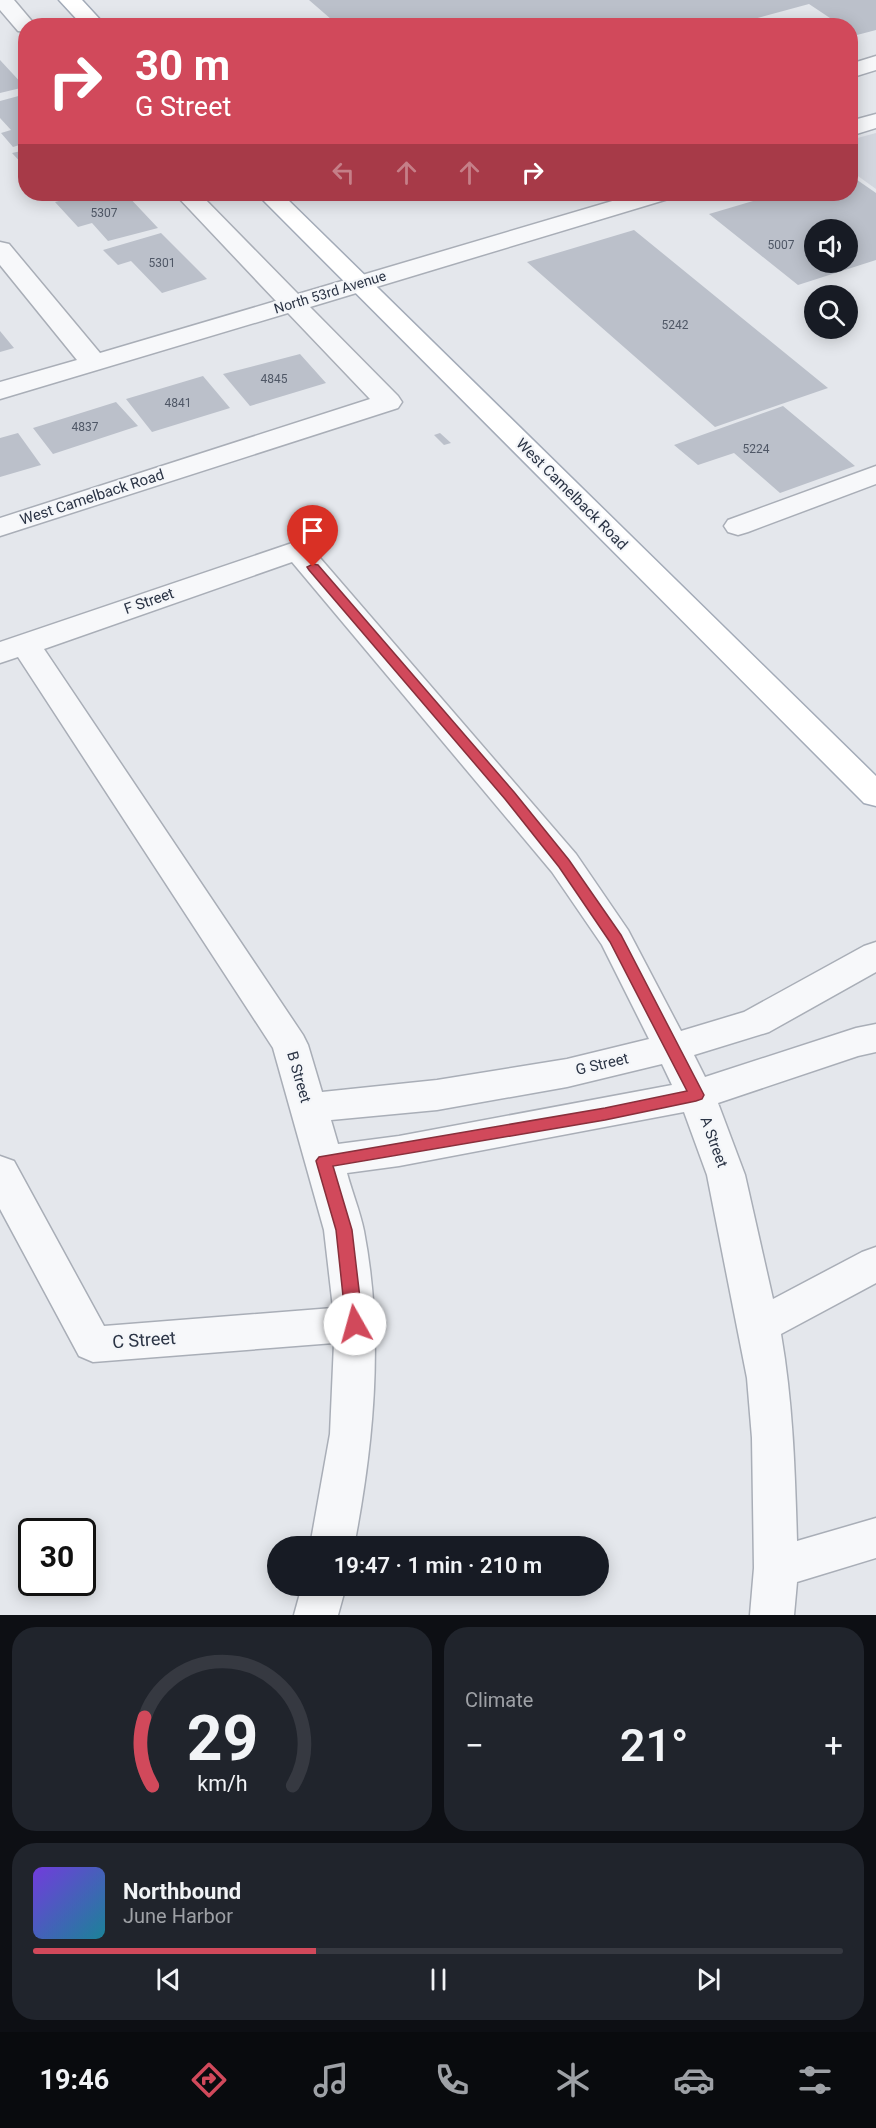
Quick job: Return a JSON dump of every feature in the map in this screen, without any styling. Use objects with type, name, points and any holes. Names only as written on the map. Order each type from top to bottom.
[{"type":"main road","points":[[70,0],[88,18]]},
{"type":"main road","name":"West Camelback Road","points":[[276,201],[876,795]]},
{"type":"street","points":[[2,0],[19,18]]},
{"type":"street","points":[[858,69],[876,63]]},
{"type":"street","points":[[858,127],[876,121]]},
{"type":"street","name":"West Camelback Road","points":[[0,527],[388,402],[194,201]]},
{"type":"street","name":"North 53rd Avenue","points":[[0,391],[636,201]]},
{"type":"street","points":[[0,249],[94,363]]},
{"type":"street","points":[[738,526],[876,474]]},
{"type":"street","name":"F Street","points":[[13,649],[298,550]]},
{"type":"street","name":"A Street","points":[[298,550],[564,863],[616,939],[696,1095],[726,1175],[768,1378],[773,1438],[776,1568],[772,1615]]},
{"type":"street","name":"B Street","points":[[13,649],[290,1045],[344,1230],[355,1324],[351,1434],[334,1536]]},
{"type":"street","name":"G Street","points":[[308,1108],[449,1093],[567,1073],[672,1047],[756,1022],[876,955]]},
{"type":"street","points":[[324,1161],[605,1114],[696,1095],[846,1045],[876,1038]]},
{"type":"street","name":"C Street","points":[[0,1172],[93,1344],[355,1324]]},
{"type":"street","points":[[759,1326],[876,1264]]},
{"type":"street","points":[[776,1568],[876,1538]]},
{"type":"street","points":[[316,1615],[321,1596]]},
{"type":"shaded area","points":[[876,133],[876,189],[858,176],[858,138]]},
{"type":"building","points":[[309,0],[876,0],[876,30],[858,35],[858,18],[830,18],[809,4],[757,18],[330,18]]},
{"type":"building","points":[[0,60],[18,79],[18,89],[0,93]]},
{"type":"building","points":[[18,96],[18,145],[13,147],[1,133],[11,130],[0,118],[0,101]]},
{"type":"building","points":[[18,152],[18,159],[12,153]]},
{"type":"building","points":[[858,181],[876,193],[876,260],[858,266],[858,219],[804,219],[804,273],[835,273],[798,285],[709,214],[753,201],[858,201]]},
{"type":"building","points":[[133,201],[158,228],[108,241],[92,223],[78,227],[55,202]]},
{"type":"building","points":[[634,230],[828,388],[715,427],[527,262]]},
{"type":"building","points":[[161,233],[207,279],[162,293],[131,261],[118,265],[103,250]]},
{"type":"building","points":[[0,331],[14,348],[0,352]]},
{"type":"building","points":[[300,354],[326,383],[250,406],[223,374]]},
{"type":"building","points":[[203,376],[230,408],[152,432],[126,399]]},
{"type":"building","points":[[116,402],[138,426],[53,454],[33,428]]},
{"type":"building","points":[[783,406],[855,466],[780,493],[734,453],[698,465],[674,445]]},
{"type":"building","points":[[18,433],[41,465],[0,477],[0,438]]},
{"type":"building","points":[[440,433],[451,443],[444,445],[434,435]]},
{"type":"route","points":[[313,567],[564,863],[616,939],[696,1095],[605,1114],[324,1161],[344,1230],[355,1324]]}]
